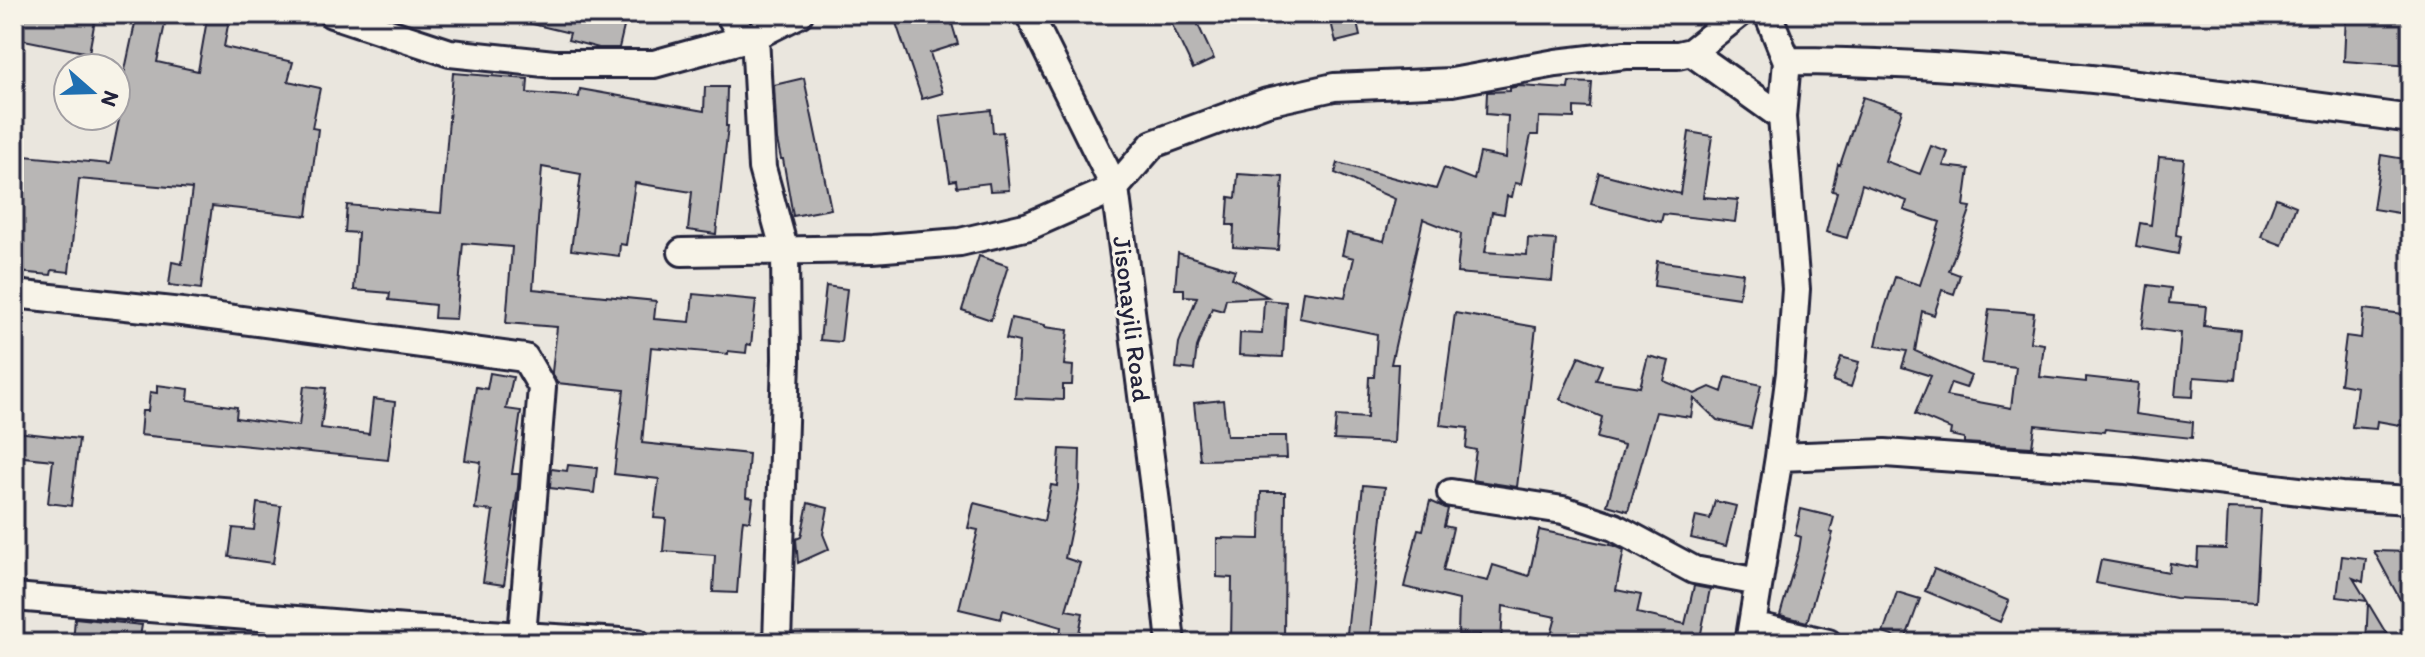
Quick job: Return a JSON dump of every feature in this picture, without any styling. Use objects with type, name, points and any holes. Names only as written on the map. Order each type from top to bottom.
[{"type":"street","points":[[332,14],[450,53],[554,64],[654,64],[749,37],[799,14]]},
{"type":"street","points":[[729,14],[749,37],[762,168],[785,252],[786,359],[777,643]]},
{"type":"street","name":"Jisonayili Road","points":[[1029,14],[1115,188],[1171,643]]},
{"type":"street","points":[[682,252],[873,249],[960,242],[1029,226],[1115,188],[1153,144],[1267,102],[1334,87],[1452,82],[1556,63],[1625,55],[1678,55],[1691,52],[1739,14]]},
{"type":"street","points":[[1768,14],[1787,61],[1782,117],[1796,289],[1790,373],[1779,457],[1750,634],[1828,643]]},
{"type":"street","points":[[1691,52],[1782,117]]},
{"type":"street","points":[[1787,61],[1863,61],[2019,71],[2411,119]]},
{"type":"street","points":[[14,294],[229,318],[525,358],[542,387],[522,636]]},
{"type":"street","points":[[1779,457],[1885,453],[2126,470],[2341,496],[2411,500]]},
{"type":"street","points":[[1451,493],[1563,510],[1614,527],[1694,570],[1759,582]]},
{"type":"street","points":[[14,597],[637,643]]},
{"type":"building","points":[[14,14],[96,14],[89,52],[14,38]]},
{"type":"building","points":[[137,14],[167,14],[157,62],[198,71],[208,14],[230,14],[224,47],[293,62],[288,81],[320,88],[312,128],[318,129],[307,216],[212,206],[201,289],[169,285],[172,262],[182,264],[192,189],[79,179],[69,272],[52,270],[51,275],[14,269],[14,155],[110,164],[116,132],[132,132],[132,52],[129,52]]},
{"type":"building","points":[[521,14],[627,14],[619,48],[599,48],[568,40],[570,33],[520,21]]},
{"type":"building","points":[[893,14],[949,14],[958,44],[930,53],[943,93],[922,99]]},
{"type":"building","points":[[1167,14],[1193,14],[1214,59],[1193,69]]},
{"type":"building","points":[[1329,14],[1355,14],[1360,36],[1336,42]]},
{"type":"building","points":[[2346,14],[2411,14],[2411,66],[2344,61]]},
{"type":"building","points":[[453,73],[528,79],[527,93],[579,97],[580,89],[704,111],[705,87],[727,87],[728,126],[716,234],[688,230],[692,192],[635,183],[626,245],[620,244],[619,256],[571,250],[581,174],[542,167],[533,289],[656,301],[654,319],[690,322],[693,294],[756,300],[751,345],[747,344],[746,353],[651,347],[642,443],[749,454],[746,497],[753,498],[750,521],[743,520],[737,593],[713,592],[715,555],[663,551],[666,519],[654,518],[659,479],[614,474],[624,390],[557,383],[552,372],[557,327],[506,323],[512,247],[463,243],[456,319],[434,318],[435,305],[389,300],[390,293],[354,290],[358,233],[345,232],[347,205],[441,213]]},
{"type":"building","points":[[804,78],[831,209],[793,216],[777,140],[774,85]]},
{"type":"building","points":[[1569,82],[1592,83],[1590,108],[1574,107],[1574,118],[1539,117],[1538,135],[1531,135],[1521,184],[1515,183],[1512,197],[1507,196],[1504,214],[1492,212],[1485,252],[1527,255],[1528,238],[1556,240],[1552,281],[1457,273],[1461,234],[1423,219],[1391,364],[1398,364],[1394,443],[1334,440],[1336,416],[1367,418],[1369,377],[1374,377],[1377,334],[1299,318],[1303,291],[1345,297],[1354,258],[1342,255],[1347,233],[1384,241],[1395,199],[1335,173],[1338,163],[1436,189],[1444,168],[1474,180],[1480,153],[1506,158],[1508,116],[1486,114],[1487,92],[1510,91],[1510,88],[1519,86],[1568,89]]},
{"type":"building","points":[[1863,97],[1902,110],[1885,161],[1920,174],[1931,146],[1948,152],[1943,166],[1969,169],[1964,206],[1971,207],[1949,271],[1960,275],[1954,294],[1942,290],[1934,315],[1922,311],[1915,351],[1971,376],[1966,388],[1951,383],[1946,396],[2011,408],[2016,367],[1982,363],[1989,309],[2034,313],[2030,342],[2044,344],[2040,377],[2086,382],[2086,377],[2138,383],[2135,414],[2193,422],[2192,438],[2035,425],[2032,447],[1964,443],[1964,438],[1950,435],[1951,429],[1915,414],[1931,376],[1902,367],[1907,351],[1876,346],[1895,277],[1920,285],[1940,222],[1904,210],[1907,201],[1862,184],[1847,238],[1826,232],[1837,192],[1832,191],[1838,164]]},
{"type":"building","points":[[991,110],[993,133],[1003,132],[1009,190],[990,191],[989,183],[957,187],[956,180],[950,181],[940,116]]},
{"type":"building","points":[[1689,132],[1712,136],[1703,197],[1738,200],[1735,222],[1663,214],[1661,222],[1591,204],[1599,173],[1680,194]]},
{"type":"building","points":[[2381,155],[2411,160],[2411,215],[2373,209]]},
{"type":"building","points":[[2159,157],[2184,159],[2176,235],[2181,236],[2178,254],[2136,246],[2140,223],[2151,225]]},
{"type":"building","points":[[1238,174],[1283,177],[1278,250],[1233,247],[1234,225],[1227,225],[1229,197],[1236,198]]},
{"type":"building","points":[[2276,198],[2296,206],[2282,245],[2261,237]]},
{"type":"building","points":[[1178,253],[1235,270],[1232,278],[1268,297],[1226,299],[1223,311],[1212,308],[1197,347],[1194,370],[1176,368],[1179,343],[1197,297],[1184,296],[1184,289],[1175,289]]},
{"type":"building","points":[[979,256],[1008,266],[991,320],[962,310]]},
{"type":"building","points":[[1657,261],[1743,273],[1739,298],[1654,286]]},
{"type":"building","points":[[2148,285],[2171,288],[2169,303],[2206,306],[2204,326],[2240,330],[2235,380],[2194,377],[2193,397],[2175,396],[2181,333],[2142,328]]},
{"type":"building","points":[[826,286],[847,289],[841,342],[820,340]]},
{"type":"building","points":[[1264,300],[1286,302],[1283,357],[1239,355],[1240,333],[1262,334]]},
{"type":"building","points":[[2364,309],[2411,315],[2411,427],[2377,421],[2376,429],[2352,427],[2357,387],[2340,384],[2346,336],[2361,338]]},
{"type":"building","points":[[1455,313],[1536,327],[1517,487],[1472,480],[1476,450],[1466,448],[1468,428],[1440,425]]},
{"type":"building","points":[[1011,318],[1068,330],[1064,365],[1073,366],[1072,385],[1063,385],[1063,400],[1015,398],[1019,342],[1006,339]]},
{"type":"building","points":[[1579,356],[1602,365],[1596,380],[1640,387],[1648,356],[1669,361],[1664,381],[1695,394],[1710,387],[1722,392],[1726,377],[1761,385],[1751,428],[1717,420],[1694,398],[1691,417],[1656,412],[1628,511],[1607,505],[1624,445],[1597,438],[1602,417],[1560,399]]},
{"type":"building","points":[[1841,357],[1859,362],[1851,387],[1833,381]]},
{"type":"building","points":[[490,373],[513,377],[506,409],[521,411],[512,474],[519,474],[518,487],[504,585],[483,582],[493,511],[475,509],[481,462],[465,460],[476,387],[487,389]]},
{"type":"building","points":[[157,385],[189,389],[188,400],[237,407],[236,418],[299,426],[304,386],[326,388],[321,428],[369,434],[373,399],[395,402],[388,460],[140,435],[142,411],[148,411],[150,392],[157,393]]},
{"type":"building","points":[[1223,400],[1227,436],[1286,436],[1287,458],[1200,460],[1194,403]]},
{"type":"building","points":[[16,432],[79,439],[71,506],[48,503],[53,460],[14,456]]},
{"type":"building","points":[[1060,449],[1080,450],[1079,490],[1065,558],[1080,563],[1066,610],[1083,613],[1077,643],[1059,643],[1061,627],[1003,610],[1001,619],[959,609],[978,530],[968,528],[974,503],[1044,521],[1051,485],[1057,486]]},
{"type":"building","points":[[568,465],[597,468],[594,493],[550,488],[551,469],[567,471]]},
{"type":"building","points":[[1363,485],[1385,487],[1369,643],[1346,643]]},
{"type":"building","points":[[1261,492],[1285,492],[1284,643],[1231,643],[1232,578],[1217,577],[1217,538],[1260,539]]},
{"type":"building","points":[[1430,501],[1448,509],[1444,526],[1453,528],[1443,571],[1488,581],[1493,565],[1529,576],[1539,530],[1615,546],[1624,550],[1616,590],[1641,595],[1637,613],[1685,624],[1694,586],[1710,589],[1699,643],[1549,643],[1556,617],[1503,606],[1501,643],[1479,643],[1480,634],[1458,634],[1459,600],[1404,587],[1418,529],[1423,530]]},
{"type":"building","points":[[1715,501],[1736,506],[1726,546],[1691,538],[1696,516],[1710,519]]},
{"type":"building","points":[[257,503],[281,506],[273,563],[229,557],[233,528],[254,530]]},
{"type":"building","points":[[808,503],[828,508],[823,534],[829,549],[798,563],[796,539],[801,537]]},
{"type":"building","points":[[2228,508],[2261,509],[2256,602],[2175,598],[2096,583],[2101,560],[2169,572],[2170,563],[2197,568],[2198,548],[2226,549]]},
{"type":"building","points":[[1801,509],[1834,517],[1830,532],[1833,533],[1807,622],[1780,615],[1799,550],[1801,537],[1795,535]]},
{"type":"building","points":[[2374,551],[2411,552],[2411,620]]},
{"type":"building","points":[[2342,556],[2366,559],[2363,582],[2353,578],[2367,601],[2337,597]]},
{"type":"building","points":[[1934,569],[2009,601],[2000,622],[1925,591]]},
{"type":"building","points":[[1897,592],[1920,599],[1905,640],[1883,633]]},
{"type":"building","points":[[2368,603],[2392,643],[2366,643]]},
{"type":"building","points":[[75,618],[142,625],[139,643],[73,643]]}]
